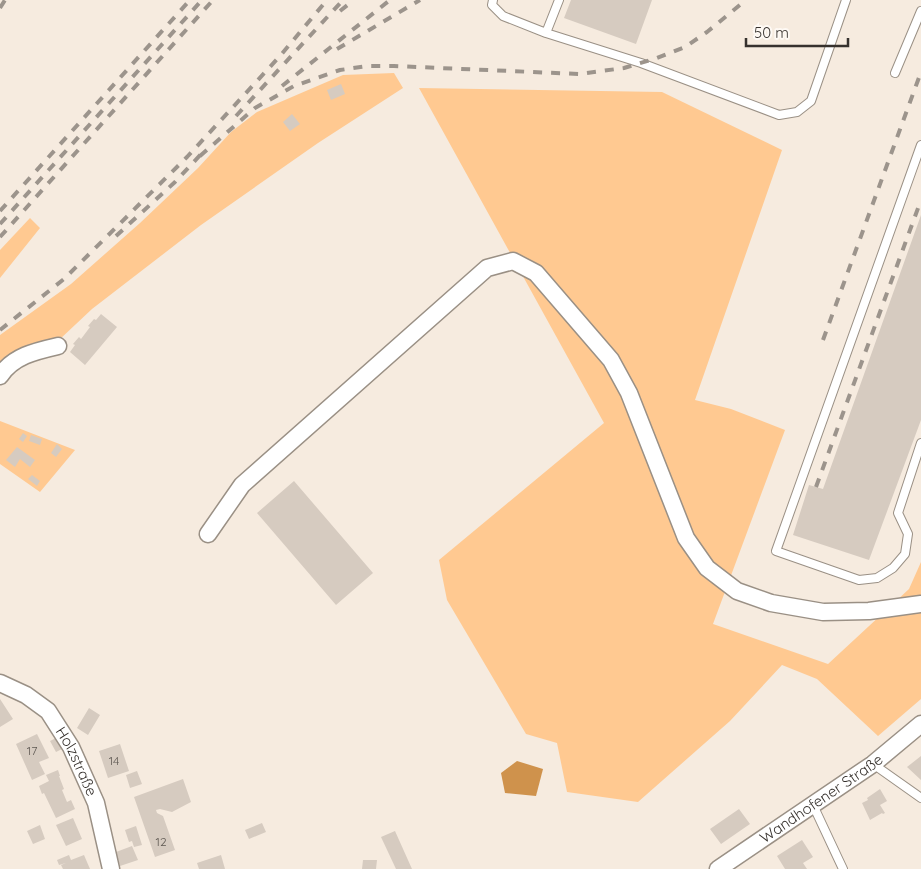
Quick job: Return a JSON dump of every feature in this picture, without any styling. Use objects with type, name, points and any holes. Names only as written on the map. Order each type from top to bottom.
[{"type":"street","points":[[208,534],[242,485],[486,268],[513,261],[536,273],[610,360],[628,393],[686,538],[707,568],[737,591],[771,603],[823,612],[869,611],[921,604]]},
{"type":"street","points":[[0,376],[3,371],[28,352],[58,346]]},
{"type":"street","name":"Holzstraße","points":[[0,683],[26,695],[48,711],[71,747],[96,803],[111,869]]},
{"type":"street","name":"Wandhofener Straße","points":[[718,869],[873,764],[921,724]]},
{"type":"lane","points":[[493,0],[492,5],[503,16],[546,33],[641,63],[779,114],[797,112],[811,101],[846,0]]},
{"type":"lane","points":[[546,33],[558,0]]},
{"type":"lane","points":[[895,74],[921,11]]},
{"type":"lane","points":[[921,145],[776,551],[859,580],[877,578],[893,568],[905,554],[908,534],[898,513],[921,443]]},
{"type":"lane","points":[[873,764],[921,798]]},
{"type":"lane","points":[[813,805],[843,869]]},
{"type":"shaded area","points":[[394,73],[403,88],[318,143],[201,225],[92,309],[59,340],[0,366],[0,335],[71,284],[198,168],[231,132],[257,112],[343,75]]},
{"type":"shaded area","points":[[419,88],[662,92],[782,150],[695,400],[731,409],[785,430],[713,624],[828,664],[909,589],[921,562],[921,699],[878,736],[817,679],[782,665],[730,721],[638,802],[567,792],[557,743],[526,734],[447,600],[439,560],[604,423]]},
{"type":"shaded area","points":[[30,218],[40,228],[0,278],[0,250]]},
{"type":"shaded area","points":[[0,421],[75,450],[40,492],[0,464]]},
{"type":"shaded area","points":[[517,761],[543,769],[536,796],[505,793],[501,773]]},
{"type":"building","points":[[571,0],[652,0],[636,44],[564,18]]},
{"type":"building","points":[[341,84],[345,94],[331,100],[327,90]]},
{"type":"building","points":[[292,114],[300,124],[290,131],[283,122]]},
{"type":"building","points":[[921,215],[921,420],[869,560],[793,535],[809,485],[823,489]]},
{"type":"building","points":[[101,314],[117,327],[85,365],[70,352],[75,345],[73,344],[79,337],[81,339],[90,327],[88,326]]},
{"type":"building","points":[[23,433],[27,436],[23,442],[19,439]]},
{"type":"building","points":[[31,435],[42,439],[40,445],[29,441]]},
{"type":"building","points":[[57,444],[62,449],[56,457],[51,453]]},
{"type":"building","points":[[17,447],[35,460],[30,467],[20,459],[15,467],[6,460]]},
{"type":"building","points":[[32,475],[40,481],[37,486],[28,479]]},
{"type":"building","points":[[294,481],[373,573],[336,605],[257,513]]},
{"type":"building","points":[[0,699],[13,719],[0,727]]},
{"type":"building","points":[[89,708],[100,715],[88,735],[77,728]]},
{"type":"building","points":[[37,734],[49,758],[39,762],[45,774],[32,780],[16,744]]},
{"type":"building","points":[[56,738],[62,749],[56,752],[50,741]]},
{"type":"building","points":[[120,744],[129,771],[108,778],[99,751]]},
{"type":"building","points":[[921,756],[921,780],[907,767]]},
{"type":"building","points":[[58,770],[64,789],[62,790],[67,802],[71,800],[75,809],[56,818],[39,786],[49,781],[46,775]]},
{"type":"building","points":[[137,771],[142,784],[130,788],[126,775]]},
{"type":"building","points":[[183,779],[191,802],[172,812],[156,810],[157,813],[163,816],[175,850],[155,857],[134,797]]},
{"type":"building","points":[[880,789],[887,801],[880,805],[885,813],[870,820],[862,803]]},
{"type":"building","points":[[739,809],[750,824],[721,844],[710,829]]},
{"type":"building","points":[[73,818],[82,839],[66,846],[56,825]]},
{"type":"building","points":[[262,823],[266,832],[249,839],[245,830]]},
{"type":"building","points":[[40,825],[45,839],[33,844],[27,831]]},
{"type":"building","points":[[136,826],[142,845],[134,847],[132,841],[129,842],[125,830]]},
{"type":"building","points":[[395,831],[412,869],[396,869],[381,837]]},
{"type":"building","points":[[802,840],[813,857],[803,863],[807,869],[785,869],[777,856]]},
{"type":"building","points":[[132,846],[138,860],[120,866],[116,852]]},
{"type":"building","points":[[69,855],[71,860],[84,855],[90,869],[63,869],[61,865],[66,863],[59,865],[57,860]]},
{"type":"building","points":[[221,855],[225,869],[199,869],[197,863]]},
{"type":"building","points":[[363,860],[377,860],[376,869],[362,869]]},
{"type":"railway","points":[[0,8],[5,0]]},
{"type":"railway","points":[[0,211],[190,0]]},
{"type":"railway","points":[[0,224],[202,0]]},
{"type":"railway","points":[[0,237],[213,0]]},
{"type":"railway","points":[[0,330],[64,279],[187,157],[280,56],[327,0]]},
{"type":"railway","points":[[236,116],[343,0]]},
{"type":"railway","points":[[340,11],[354,0]]},
{"type":"railway","points":[[282,86],[390,0]]},
{"type":"railway","points":[[337,49],[420,0]]},
{"type":"railway","points":[[200,156],[255,108],[294,86],[340,70],[368,66],[394,66],[579,74],[624,68],[685,47],[707,32],[746,0]]},
{"type":"railway","points":[[823,340],[921,72]]},
{"type":"railway","points":[[116,236],[175,182],[204,151]]},
{"type":"railway","points":[[816,487],[921,200]]}]
